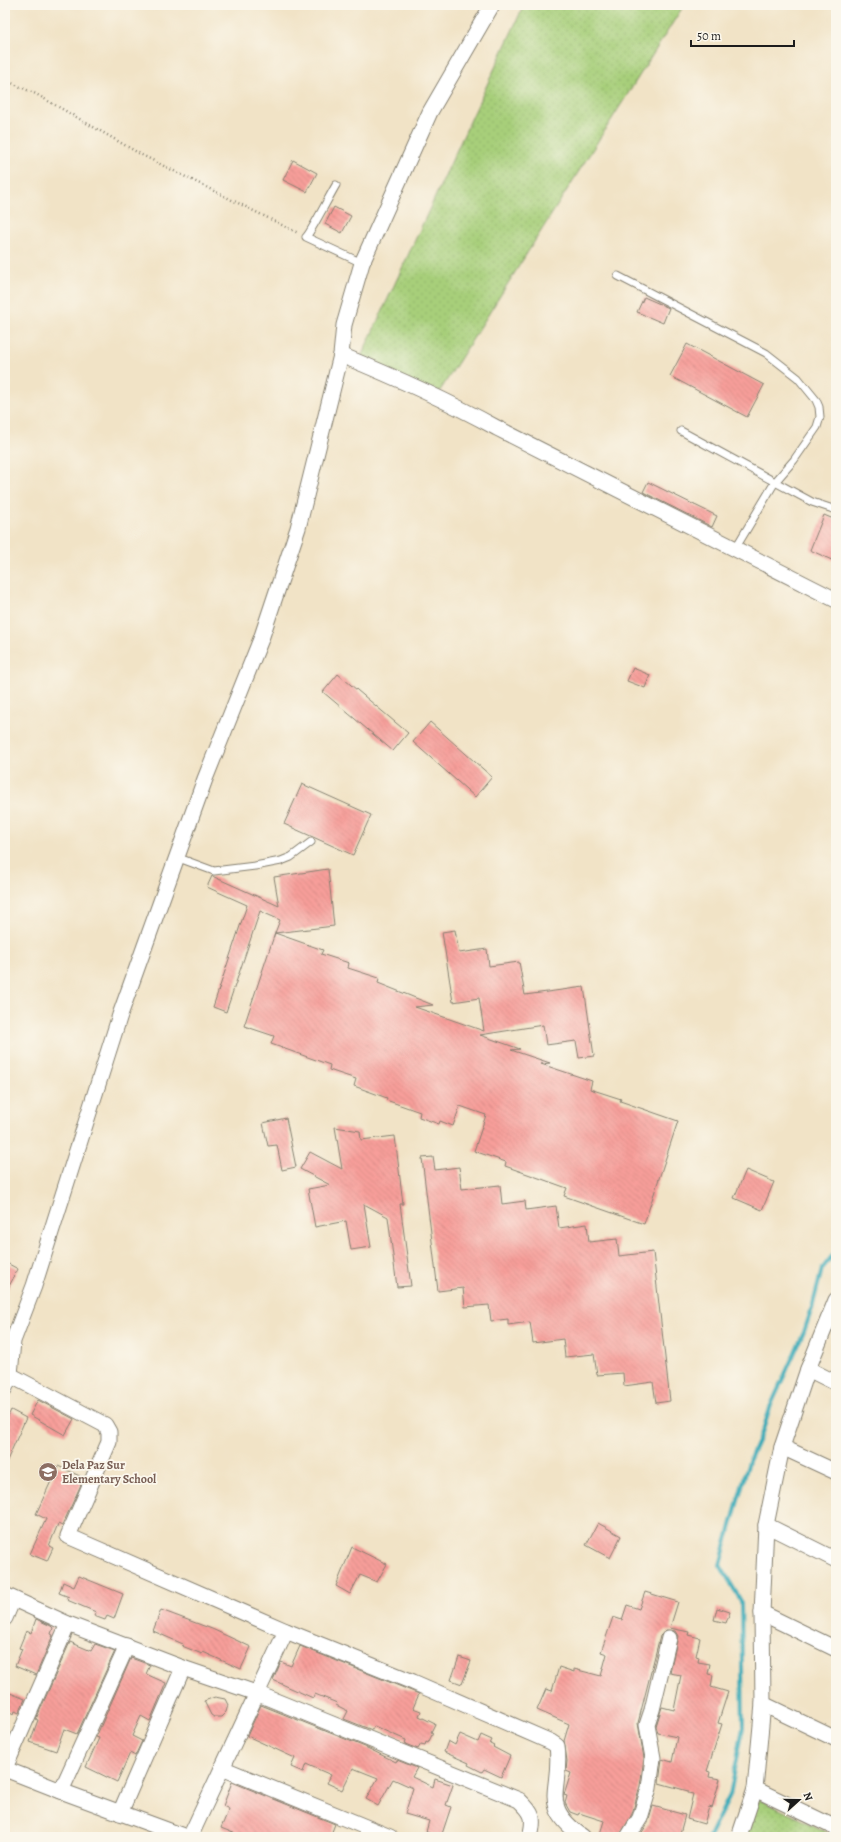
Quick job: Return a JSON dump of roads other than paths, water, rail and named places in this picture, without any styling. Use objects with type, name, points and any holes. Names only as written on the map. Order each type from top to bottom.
[{"type":"street","points":[[492,5],[430,112],[362,263],[344,325],[340,356],[298,528],[261,639],[176,857],[120,1015],[36,1279],[13,1340],[7,1382],[105,1425],[109,1432],[109,1442],[68,1536],[286,1631],[414,1682],[557,1746],[559,1760],[554,1800],[559,1815],[570,1828],[583,1837]]},
{"type":"street","points":[[340,356],[393,376],[454,404],[497,428],[836,600]]},
{"type":"street","points":[[738,1837],[755,1789],[763,1704],[762,1612],[766,1525],[782,1447],[808,1369],[836,1300]]},
{"type":"street","points":[[808,1369],[836,1383]]},
{"type":"street","points":[[782,1447],[836,1472]]},
{"type":"street","points":[[766,1525],[836,1560]]},
{"type":"street","points":[[5,1618],[9,1597],[68,1624],[183,1668],[256,1693],[519,1800],[529,1809],[534,1823],[530,1837]]},
{"type":"street","points":[[762,1612],[836,1649]]},
{"type":"street","points":[[68,1624],[5,1768],[61,1792],[186,1837]]},
{"type":"street","points":[[190,1837],[286,1631]]},
{"type":"street","points":[[628,1837],[640,1818],[649,1788],[653,1758],[647,1726],[669,1638]]},
{"type":"street","points":[[61,1792],[126,1646]]},
{"type":"street","points":[[120,1814],[183,1668]]},
{"type":"street","points":[[763,1704],[836,1739]]},
{"type":"street","points":[[222,1768],[390,1837]]},
{"type":"street","points":[[755,1789],[836,1828]]},
{"type":"lane","points":[[336,185],[316,218],[309,235],[306,237],[362,263]]},
{"type":"lane","points":[[618,276],[766,353],[798,378],[816,400],[819,407],[820,417],[817,427],[794,460],[775,482],[735,549]]},
{"type":"lane","points":[[681,431],[812,502],[836,510]]},
{"type":"lane","points":[[176,857],[214,871],[280,861],[291,857],[311,842]]},
{"type":"waterway","points":[[709,1837],[730,1795],[743,1728],[741,1601],[720,1565],[749,1461],[763,1430],[771,1405],[804,1332],[822,1269],[836,1251]]},
{"type":"place","name":"Dela Paz Sur Elementary School","points":[[48,1472]]}]
